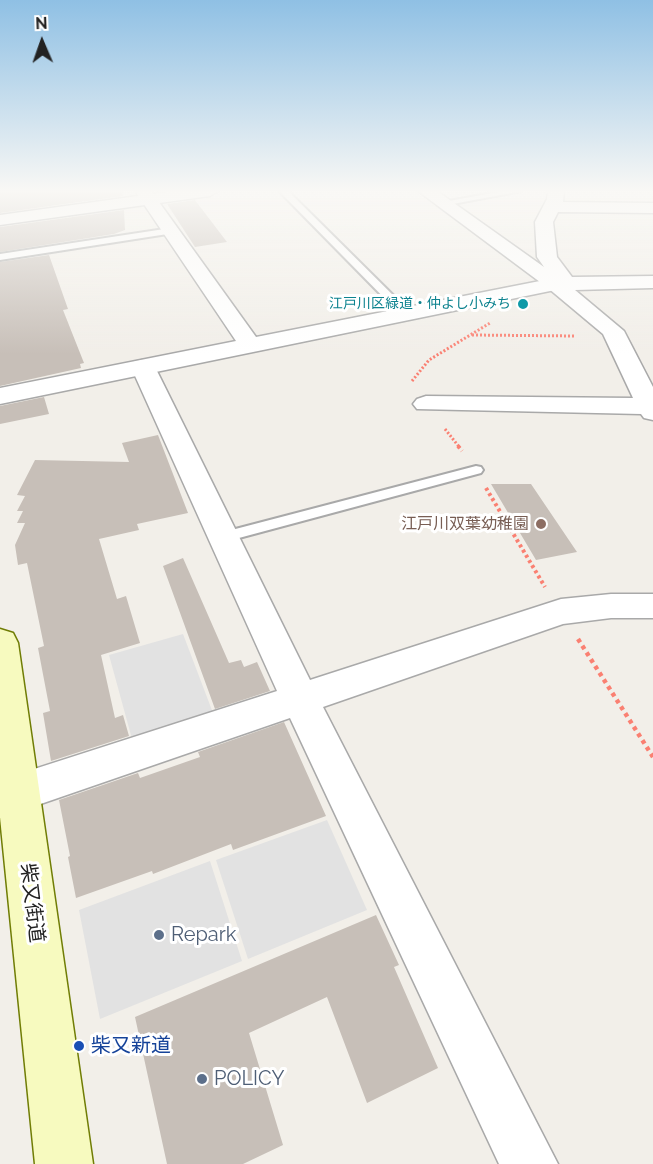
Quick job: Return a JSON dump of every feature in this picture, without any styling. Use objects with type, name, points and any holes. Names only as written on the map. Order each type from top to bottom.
[{"type":"main road","name":"柴又街道","points":[[0,643],[9,796],[64,1164]]},
{"type":"street","points":[[181,245],[250,345]]},
{"type":"street","points":[[507,245],[565,283]]},
{"type":"street","points":[[426,404],[652,408],[617,336],[565,283],[547,257],[546,245]]},
{"type":"street","points":[[0,396],[565,283],[653,282]]},
{"type":"street","points":[[143,367],[300,699],[529,1164]]},
{"type":"street","points":[[9,796],[561,612],[611,606],[653,606]]},
{"type":"lane","points":[[0,257],[77,245]]},
{"type":"lane","points":[[337,245],[406,314]]},
{"type":"lane","points":[[224,537],[476,470]]},
{"type":"path","points":[[493,321],[429,360],[412,381],[426,404],[476,470],[561,612],[653,757]]},
{"type":"path","points":[[471,335],[617,336]]},
{"type":"shaded area","points":[[183,634],[213,713],[132,739],[109,655]]},
{"type":"shaded area","name":"Repark","points":[[327,820],[367,910],[248,959],[216,860]]},
{"type":"shaded area","name":"Repark","points":[[210,861],[242,961],[100,1019],[79,910]]},
{"type":"building","points":[[0,245],[42,245],[0,252]]},
{"type":"building","points":[[49,255],[68,309],[63,310],[84,363],[80,364],[81,368],[0,386],[0,262]]},
{"type":"building","points":[[44,397],[49,414],[0,424],[0,406]]},
{"type":"building","points":[[158,435],[188,513],[137,524],[139,530],[99,539],[117,599],[126,596],[140,643],[101,655],[115,718],[123,715],[129,736],[51,761],[43,713],[50,711],[38,648],[44,646],[27,563],[18,565],[15,545],[25,523],[17,523],[23,511],[17,511],[25,496],[17,495],[35,460],[129,462],[122,443]]},
{"type":"building","points":[[491,484],[531,484],[577,552],[536,560]]},
{"type":"building","points":[[183,558],[229,663],[241,660],[244,667],[257,662],[270,691],[215,709],[163,566]]},
{"type":"building","points":[[284,722],[326,816],[233,850],[231,844],[153,874],[152,871],[76,898],[59,800],[138,773],[140,778],[200,757],[198,752]]},
{"type":"building","points":[[376,915],[399,965],[394,967],[438,1068],[367,1103],[327,997],[249,1033],[283,1145],[243,1164],[167,1164],[135,1017]]},
{"type":"place","name":"江戸川区緑道・仲よし小みち","points":[[523,304]]},
{"type":"place","name":"江戸川双葉幼稚園","points":[[541,524]]},
{"type":"place","name":"Repark","points":[[159,935]]},
{"type":"place","name":"柴又新道","points":[[79,1046]]},
{"type":"place","name":"POLICY","points":[[202,1079]]}]
